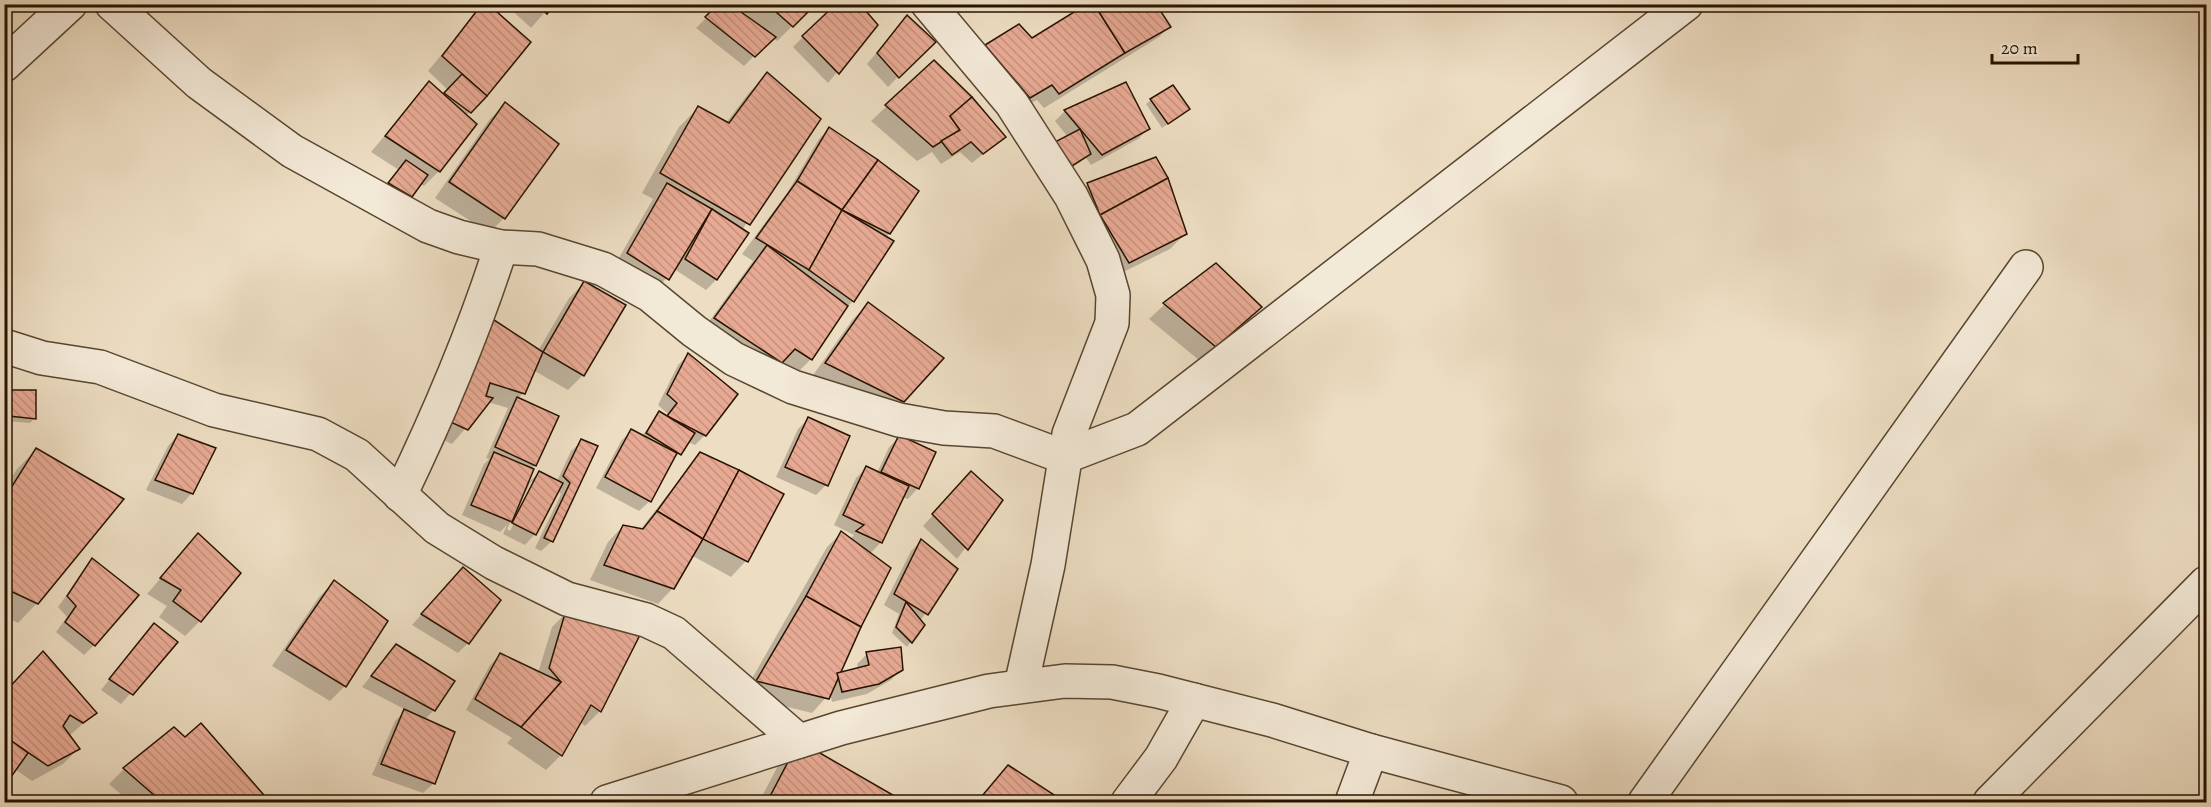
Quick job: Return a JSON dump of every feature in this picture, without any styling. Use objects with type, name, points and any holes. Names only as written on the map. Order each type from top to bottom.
[{"type":"street","points":[[4,65],[69,4]]},
{"type":"street","points":[[112,4],[199,83],[292,151],[428,226],[459,237],[501,247],[538,249],[603,269],[650,295],[694,331],[734,359],[793,387],[899,420],[944,428],[994,430],[1064,458],[1137,429],[1686,4]]},
{"type":"street","points":[[928,4],[1012,104],[1071,196],[1103,260],[1113,295],[1112,323],[1077,408],[1064,458],[1048,565],[1021,686]]},
{"type":"street","points":[[400,495],[443,407],[476,325],[501,247]]},
{"type":"street","points":[[1645,802],[2026,267]]},
{"type":"street","points":[[4,346],[42,358],[100,367],[214,410],[318,434],[357,455],[437,528],[494,563],[567,599],[646,620],[674,633],[799,741]]},
{"type":"street","points":[[1990,802],[2206,583]]},
{"type":"street","points":[[607,802],[799,741],[989,691],[1065,681],[1112,682],[1194,700],[1561,802]]},
{"type":"street","points":[[1128,802],[1161,758],[1194,700]]},
{"type":"street","points":[[1352,802],[1371,751]]},
{"type":"building","points":[[482,4],[488,4],[531,42],[487,96],[442,56]]},
{"type":"building","points":[[536,4],[554,4],[547,14]]},
{"type":"building","points":[[718,4],[730,4],[776,37],[755,57],[705,17]]},
{"type":"building","points":[[767,4],[816,4],[793,27]]},
{"type":"building","points":[[836,4],[860,4],[878,25],[839,74],[802,36]]},
{"type":"building","points":[[1087,4],[1094,4],[1125,53],[1059,94],[1052,85],[1030,98],[985,45],[1019,24],[1032,38]]},
{"type":"building","points":[[1094,4],[1156,4],[1171,27],[1125,53]]},
{"type":"building","points":[[907,15],[936,42],[899,78],[877,53]]},
{"type":"building","points":[[934,60],[972,97],[950,116],[960,130],[933,147],[885,105]]},
{"type":"building","points":[[767,72],[821,119],[750,225],[660,173],[698,106],[729,123]]},
{"type":"building","points":[[462,74],[487,96],[471,113],[444,93]]},
{"type":"building","points":[[429,81],[477,124],[440,172],[385,136]]},
{"type":"building","points":[[1126,82],[1150,129],[1102,155],[1064,110]]},
{"type":"building","points":[[1173,85],[1190,109],[1168,124],[1150,99]]},
{"type":"building","points":[[972,97],[1006,137],[983,154],[971,142],[952,155],[941,141],[960,130],[950,116]]},
{"type":"building","points":[[505,102],[559,144],[505,219],[449,182]]},
{"type":"building","points":[[829,127],[878,160],[842,210],[797,181]]},
{"type":"building","points":[[1080,129],[1091,154],[1064,171],[1051,144]]},
{"type":"building","points":[[1156,157],[1168,178],[1100,215],[1087,183]]},
{"type":"building","points":[[406,160],[428,175],[412,197],[388,183]]},
{"type":"building","points":[[878,160],[919,191],[890,234],[842,210]]},
{"type":"building","points":[[1168,178],[1187,234],[1129,263],[1100,215]]},
{"type":"building","points":[[797,181],[842,210],[809,270],[756,238]]},
{"type":"building","points":[[667,183],[712,209],[669,280],[627,253]]},
{"type":"building","points":[[712,209],[749,233],[717,280],[685,259]]},
{"type":"building","points":[[842,210],[894,241],[854,302],[809,270]]},
{"type":"building","points":[[767,245],[848,306],[812,360],[795,349],[782,363],[714,318]]},
{"type":"building","points":[[1216,263],[1262,307],[1216,347],[1163,303]]},
{"type":"building","points":[[584,281],[626,305],[584,376],[543,352]]},
{"type":"building","points":[[868,302],[944,358],[904,402],[825,363]]},
{"type":"building","points":[[494,320],[543,352],[525,394],[490,383],[486,396],[493,398],[468,430],[444,419]]},
{"type":"building","points":[[688,353],[738,394],[706,436],[667,416],[677,403],[667,394]]},
{"type":"building","points":[[7,390],[36,390],[36,419],[9,416]]},
{"type":"building","points":[[517,397],[559,416],[536,466],[495,447]]},
{"type":"building","points":[[659,411],[695,433],[681,455],[646,433]]},
{"type":"building","points":[[808,417],[850,436],[828,486],[785,467]]},
{"type":"building","points":[[631,429],[677,453],[651,502],[605,477]]},
{"type":"building","points":[[178,434],[216,448],[193,494],[155,480]]},
{"type":"building","points":[[899,435],[936,452],[919,489],[881,472]]},
{"type":"building","points":[[581,439],[598,446],[553,542],[544,538],[570,483],[563,476]]},
{"type":"building","points":[[36,448],[124,499],[38,604],[4,588],[4,499]]},
{"type":"building","points":[[494,452],[534,469],[512,522],[471,505]]},
{"type":"building","points":[[700,452],[739,470],[703,539],[657,511]]},
{"type":"building","points":[[866,466],[909,486],[882,543],[856,531],[864,525],[843,515]]},
{"type":"building","points":[[739,470],[784,494],[748,562],[703,539]]},
{"type":"building","points":[[539,471],[563,483],[536,535],[512,523]]},
{"type":"building","points":[[971,471],[1003,500],[968,550],[932,514]]},
{"type":"building","points":[[657,511],[703,539],[674,589],[604,565],[623,525],[643,529]]},
{"type":"building","points":[[841,531],[891,568],[861,627],[806,596]]},
{"type":"building","points":[[198,533],[241,573],[201,622],[173,601],[181,590],[160,578]]},
{"type":"building","points":[[921,539],[958,569],[928,615],[894,594]]},
{"type":"building","points":[[92,558],[139,595],[95,646],[65,622],[76,606],[67,596]]},
{"type":"building","points":[[463,567],[501,600],[469,644],[421,614]]},
{"type":"building","points":[[334,580],[388,621],[346,687],[286,650]]},
{"type":"building","points":[[806,596],[861,627],[829,699],[756,681]]},
{"type":"building","points":[[906,602],[925,625],[912,643],[896,627]]},
{"type":"building","points":[[566,610],[641,633],[601,712],[591,705],[562,756],[521,727],[561,682],[549,668]]},
{"type":"building","points":[[154,623],[178,642],[133,695],[109,679]]},
{"type":"building","points":[[396,644],[455,681],[435,711],[371,676]]},
{"type":"building","points":[[901,647],[903,670],[879,684],[842,692],[837,673],[869,665],[866,652]]},
{"type":"building","points":[[43,651],[97,713],[83,723],[70,715],[63,726],[80,749],[48,766],[4,736],[4,693]]},
{"type":"building","points":[[500,653],[561,682],[521,727],[475,699]]},
{"type":"building","points":[[404,709],[455,732],[435,784],[381,764]]},
{"type":"building","points":[[201,723],[270,802],[162,802],[123,768],[174,727],[185,737]]},
{"type":"building","points":[[9,739],[28,753],[11,777],[4,772],[4,746]]},
{"type":"building","points":[[799,741],[905,802],[767,802]]},
{"type":"building","points":[[1008,765],[1065,802],[977,802]]}]
